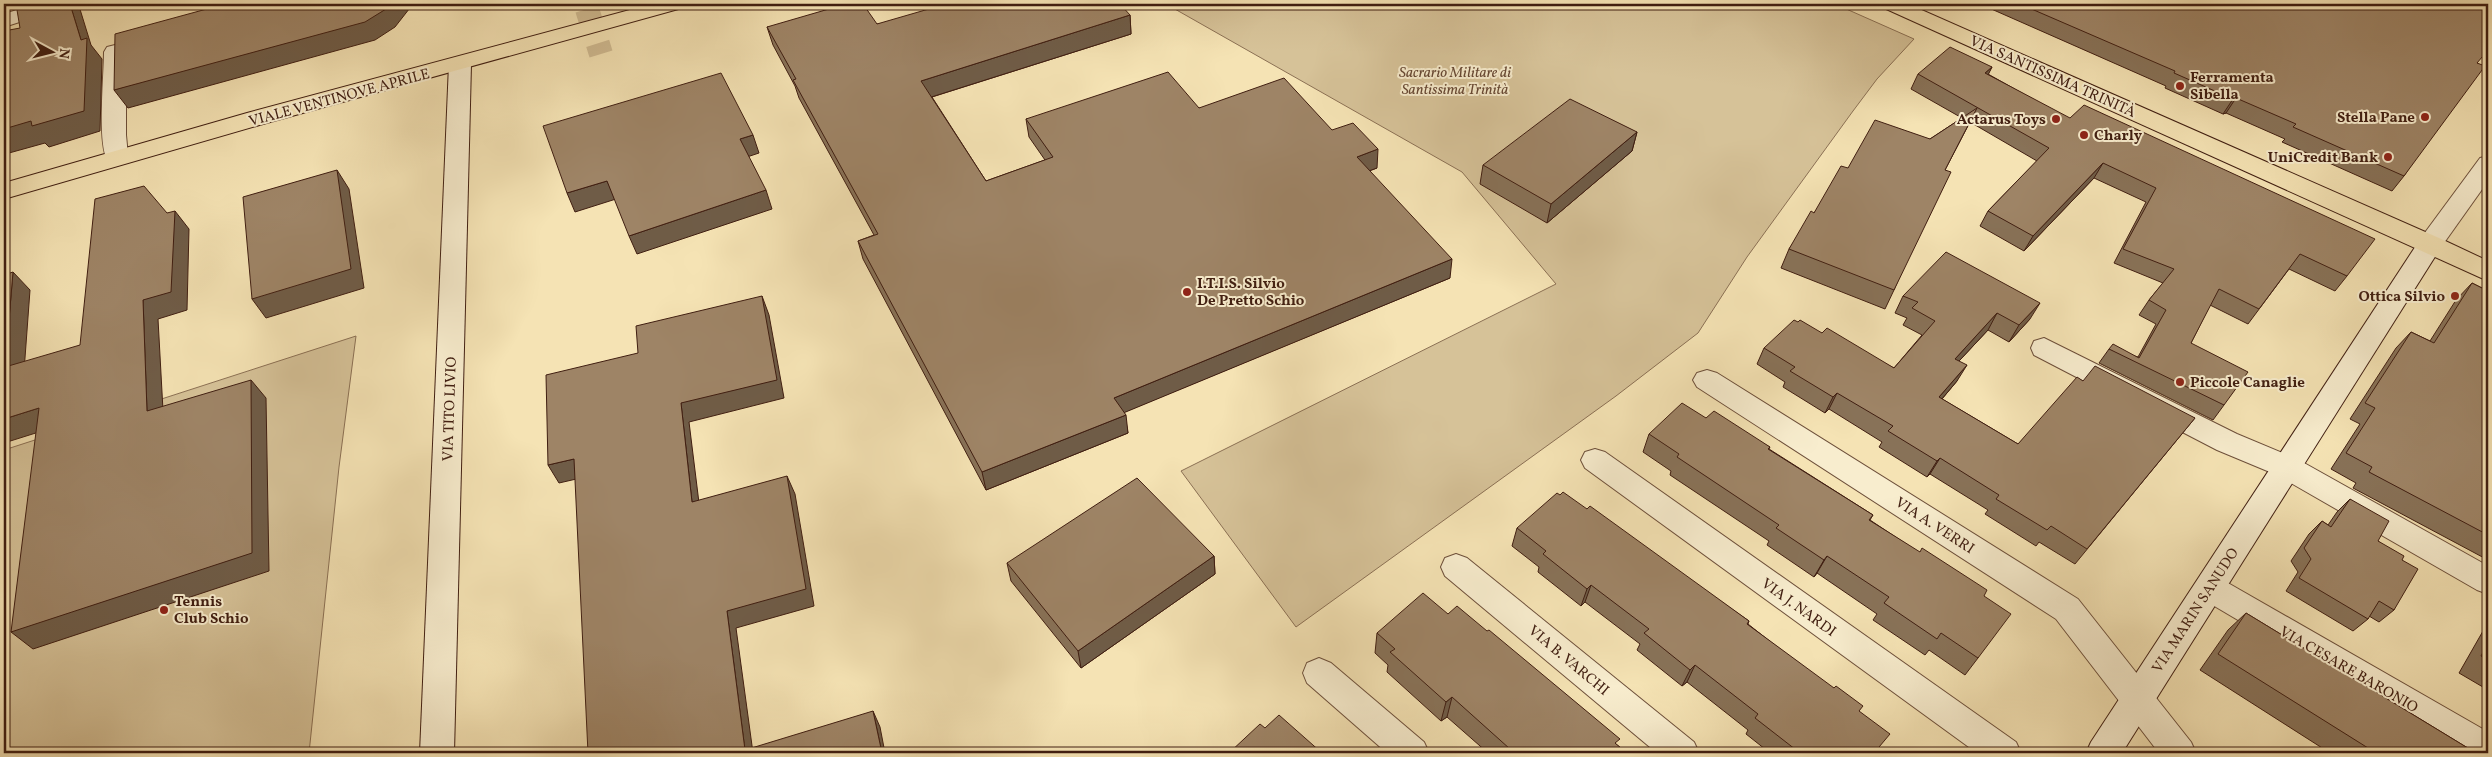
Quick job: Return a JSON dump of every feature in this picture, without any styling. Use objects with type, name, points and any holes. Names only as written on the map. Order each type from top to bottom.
[{"type":"main road","name":"VIALE VENTINOVE APRILE","points":[[4,191],[116,156],[460,64],[674,4]]},
{"type":"main road","name":"VIA SANTISSIMA TRINITÀ","points":[[1891,4],[2430,244],[2488,272]]},
{"type":"street","points":[[4,21],[56,4]]},
{"type":"street","points":[[116,156],[114,133],[115,46],[133,42]]},
{"type":"street","name":"VIA TITO LIVIO","points":[[437,753],[460,64]]},
{"type":"street","name":"VIA MARIN SANUDO","points":[[2103,753],[2430,244],[2488,164]]},
{"type":"street","points":[[2044,348],[2227,442],[2287,467],[2488,580]]},
{"type":"street","name":"VIA A. VERRI","points":[[1707,380],[2066,610],[2179,753]]},
{"type":"street","name":"VIA J. NARDI","points":[[1595,460],[2004,753]]},
{"type":"street","name":"VIA B. VARCHI","points":[[1456,566],[1682,753]]},
{"type":"street","name":"VIA CESARE BARONIO","points":[[2210,588],[2488,750]]},
{"type":"street","points":[[1319,673],[1412,753]]},
{"type":"green space","name":"Sacrario Militare di Santissima Trinità","points":[[1166,4],[1835,4],[1914,39],[1877,79],[1853,111],[1747,257],[1698,333],[1616,396],[1296,627],[1181,471],[1556,284],[1462,172]]},
{"type":"green space","name":"Tennis Club Schio","points":[[356,336],[339,467],[309,753],[4,753],[4,450]]},
{"type":"building","points":[[16,4],[70,4],[81,40],[87,38],[84,111],[32,126],[31,121],[4,129],[4,31],[20,28]]},
{"type":"building","points":[[225,4],[390,4],[386,9],[365,22],[114,90],[115,34]]},
{"type":"building","points":[[846,4],[863,4],[877,24],[946,4],[1120,4],[1130,15],[921,81],[986,181],[1053,157],[1026,119],[1168,72],[1199,108],[1284,78],[1332,130],[1353,123],[1378,149],[1357,157],[1452,259],[1114,398],[1126,415],[982,472],[858,241],[878,234],[793,80],[796,79],[767,27]]},
{"type":"building","points":[[2020,4],[2242,4],[2248,7],[2255,4],[2488,4],[2488,50],[2477,63],[2485,66],[2404,176],[2293,127],[2296,124],[2236,98],[2233,99],[2174,73],[2175,71]]},
{"type":"building","points":[[1950,47],[1992,67],[1985,73],[2070,118],[2084,105],[2375,239],[2347,276],[2300,254],[2259,309],[2219,289],[2191,343],[2248,372],[2224,405],[2109,349],[2113,344],[2139,358],[2166,310],[2149,300],[2174,269],[2123,249],[2156,188],[2103,163],[2033,236],[1988,211],[2049,148],[1918,74]]},
{"type":"building","points":[[721,73],[753,135],[740,139],[766,190],[629,236],[607,181],[567,193],[543,126]]},
{"type":"building","points":[[1570,99],[1637,132],[1551,204],[1483,165]]},
{"type":"building","points":[[1977,108],[1945,170],[1951,172],[1894,290],[1789,249],[1811,211],[1814,213],[1841,166],[1848,168],[1875,120],[1930,139]]},
{"type":"building","points":[[337,170],[351,269],[252,299],[243,197]]},
{"type":"building","points":[[144,186],[167,213],[175,211],[171,292],[143,300],[147,411],[251,380],[252,553],[11,632],[39,408],[4,419],[4,275],[13,272],[5,367],[80,345],[95,199]]},
{"type":"building","points":[[1946,252],[2040,303],[2019,325],[1997,313],[1955,359],[1967,365],[1939,397],[2018,444],[2077,377],[2083,381],[2095,366],[2195,418],[2087,549],[2051,526],[2047,530],[1996,499],[1999,495],[1940,458],[1937,461],[1888,431],[1893,426],[1837,393],[1833,397],[1790,371],[1795,367],[1764,348],[1794,320],[1798,322],[1800,320],[1822,333],[1827,328],[1894,368],[1935,321],[1912,308],[1918,302],[1903,296]]},
{"type":"building","points":[[2472,283],[2488,291],[2488,535],[2369,472],[2372,467],[2346,453],[2375,408],[2365,403],[2411,332],[2434,343]]},
{"type":"building","points":[[762,296],[777,380],[681,403],[692,502],[787,476],[806,589],[727,611],[745,750],[873,711],[882,753],[588,753],[574,459],[548,465],[546,375],[638,353],[636,326]]},
{"type":"building","points":[[1682,403],[1706,418],[1714,411],[1770,447],[1768,449],[1873,515],[1869,520],[1920,552],[1922,548],[1987,590],[1984,596],[2011,614],[1978,658],[1941,633],[1937,639],[1884,603],[1889,597],[1827,556],[1824,560],[1776,528],[1779,525],[1677,457],[1679,454],[1649,434]]},
{"type":"building","points":[[1137,478],[1214,556],[1078,651],[1007,563]]},
{"type":"building","points":[[1563,492],[1587,509],[1590,506],[1749,621],[1747,624],[1834,688],[1836,686],[1863,706],[1859,711],[1890,734],[1874,753],[1800,753],[1755,718],[1758,714],[1695,665],[1690,670],[1644,633],[1649,629],[1591,585],[1587,589],[1543,554],[1546,551],[1517,528],[1557,493],[1560,495]]},
{"type":"building","points":[[2350,499],[2389,521],[2378,541],[2404,556],[2402,560],[2418,569],[2394,610],[2379,601],[2368,619],[2299,578],[2311,559],[2304,548],[2322,521],[2331,527]]},
{"type":"building","points":[[1423,593],[1448,614],[1457,606],[1487,631],[1489,630],[1620,739],[1615,743],[1627,753],[1506,753],[1510,749],[1452,697],[1446,702],[1390,652],[1395,649],[1377,633]]},
{"type":"building","points":[[2246,613],[2476,753],[2376,753],[2218,654]]},
{"type":"building","points":[[2488,643],[2488,660],[2481,656]]},
{"type":"building","points":[[1279,715],[1322,753],[1229,753],[1260,724],[1265,728]]},
{"type":"tunnel","points":[[587,9],[601,54]]},
{"type":"place","name":"Ferramenta Sibella","points":[[2180,86]]},
{"type":"place","name":"Stella Pane","points":[[2425,117]]},
{"type":"place","name":"Actarus Toys","points":[[2056,119]]},
{"type":"place","name":"Charly","points":[[2084,135]]},
{"type":"place","name":"UniCredit Bank","points":[[2388,157]]},
{"type":"place","name":"I.T.I.S. Silvio De Pretto Schio","points":[[1187,292]]},
{"type":"place","name":"Ottica Silvio","points":[[2455,296]]},
{"type":"place","name":"Piccole Canaglie","points":[[2180,382]]},
{"type":"place","name":"Tennis Club Schio","points":[[164,610]]}]
